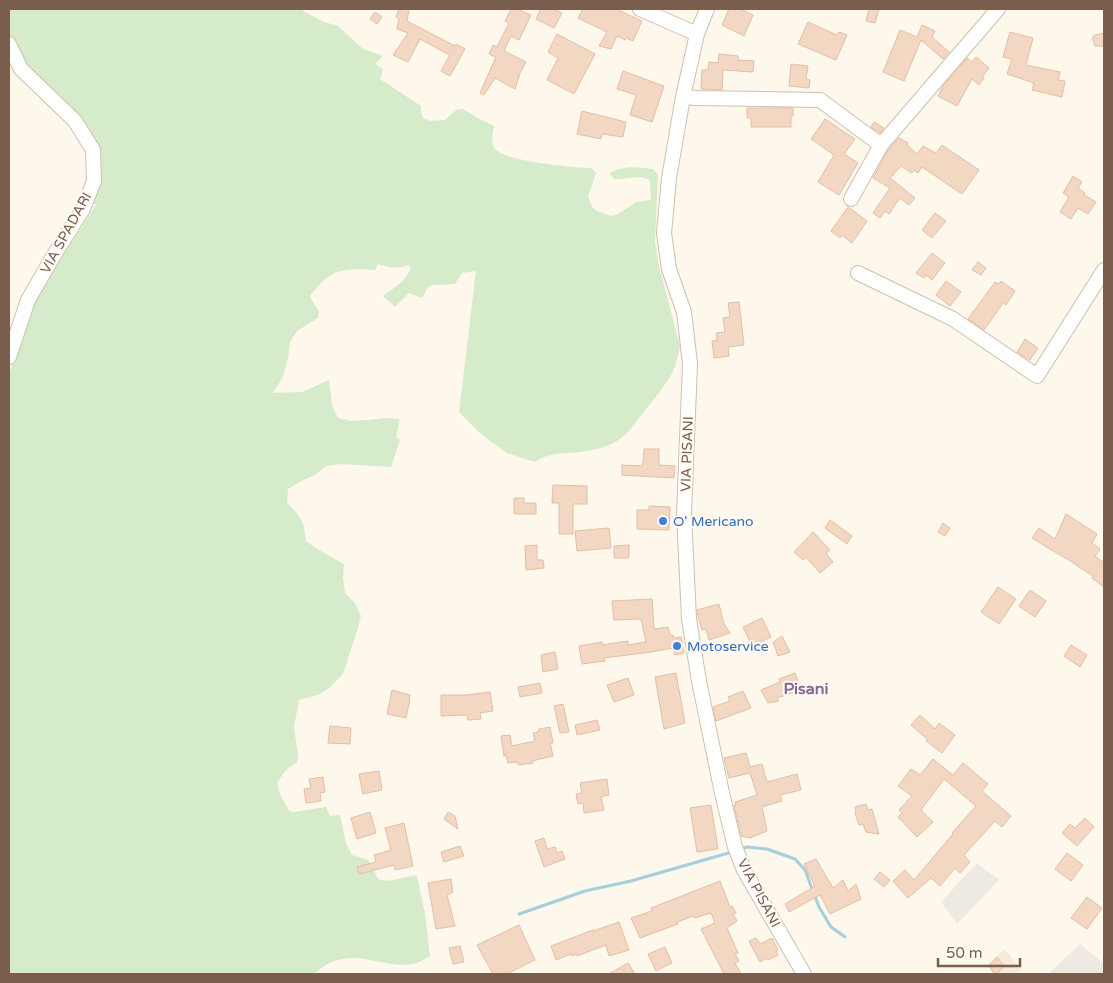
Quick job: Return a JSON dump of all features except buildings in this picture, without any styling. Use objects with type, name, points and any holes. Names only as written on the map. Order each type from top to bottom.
[{"type":"street","points":[[640,9],[697,34]]},
{"type":"street","name":"VIA PISANI","points":[[707,9],[697,34],[683,97],[669,178],[664,233],[669,269],[684,312],[690,364],[684,514],[689,619],[698,677],[722,793],[737,853],[744,870],[804,974]]},
{"type":"street","points":[[851,199],[881,146],[998,9]]},
{"type":"street","name":"VIA SPADARI","points":[[9,44],[21,69],[80,128],[93,150],[94,181],[83,209],[28,300],[9,356]]},
{"type":"street","points":[[683,97],[820,100],[881,146]]},
{"type":"street","points":[[858,273],[953,320],[1037,376],[1104,270]]},
{"type":"shaded area","points":[[977,863],[999,880],[957,924],[941,902]]},
{"type":"shaded area","points":[[1080,944],[1104,964],[1104,974],[1048,974]]},
{"type":"shaded area","points":[[1005,949],[1021,970],[1014,974],[993,974],[987,965]]},
{"type":"green space","points":[[9,9],[303,9],[303,11],[324,22],[338,26],[363,49],[383,56],[375,64],[383,69],[380,79],[421,106],[421,113],[424,119],[431,121],[445,120],[456,110],[463,109],[494,126],[493,144],[495,149],[501,153],[540,163],[591,168],[596,173],[588,197],[592,207],[597,211],[611,216],[618,214],[636,202],[651,200],[650,180],[637,177],[614,179],[610,173],[615,170],[636,167],[653,169],[658,175],[655,241],[658,262],[680,346],[674,368],[665,384],[629,431],[615,442],[593,450],[553,454],[535,462],[507,453],[481,434],[459,412],[476,271],[462,273],[455,284],[432,285],[428,287],[422,298],[409,293],[395,307],[383,296],[406,277],[411,268],[408,265],[396,268],[378,264],[375,270],[351,269],[333,274],[324,280],[311,294],[310,297],[319,312],[318,318],[297,331],[290,342],[283,377],[273,393],[302,392],[329,380],[332,405],[338,418],[351,421],[385,418],[400,419],[396,437],[400,440],[391,467],[341,464],[326,466],[315,475],[288,489],[287,503],[301,520],[306,541],[344,564],[345,593],[355,603],[361,616],[343,674],[320,694],[299,700],[294,727],[298,755],[297,762],[285,771],[277,783],[280,794],[289,811],[294,812],[326,807],[330,816],[340,815],[346,843],[352,855],[368,860],[378,879],[387,881],[417,876],[425,914],[430,956],[420,962],[406,965],[348,958],[331,962],[314,974],[9,974],[9,375],[30,306],[96,205],[92,200],[99,175],[100,159],[93,137],[22,60],[9,34]]},
{"type":"waterway","points":[[740,849],[747,847],[767,849],[795,859],[805,870],[819,907],[831,927],[845,937]]},
{"type":"waterway","points":[[519,914],[585,891],[631,881],[732,852]]},
{"type":"place","name":"O' Mericano","points":[[663,521]]},
{"type":"place","name":"Motoservice","points":[[677,646]]},
{"type":"district","name":"Pisani","points":[[806,689]]}]
